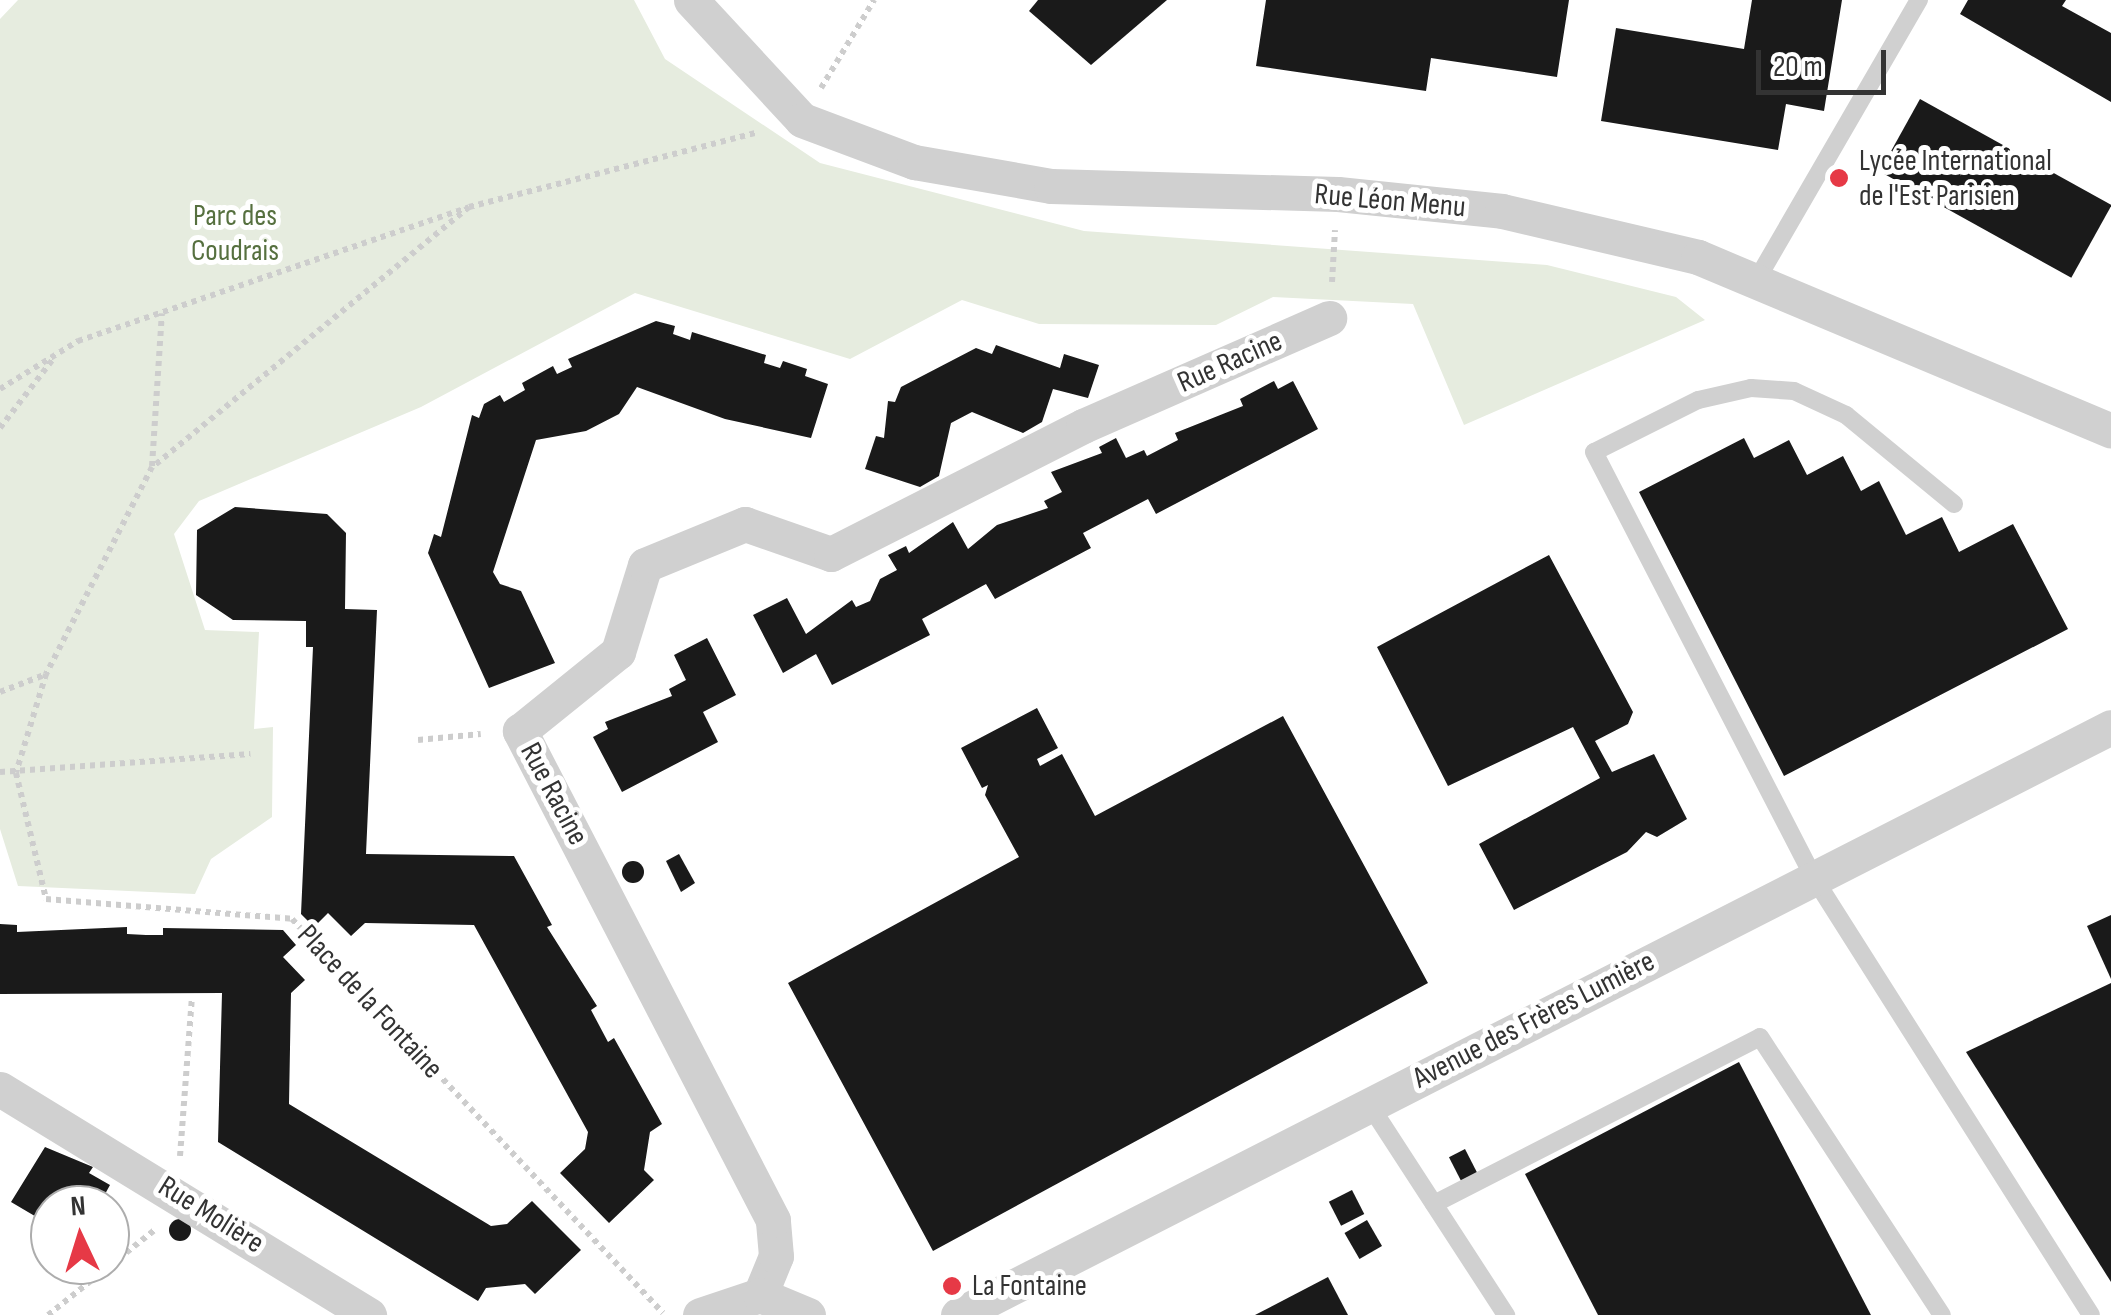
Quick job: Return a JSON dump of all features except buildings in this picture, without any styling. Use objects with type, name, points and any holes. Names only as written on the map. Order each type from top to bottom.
[{"type":"street","name":"Rue Léon Menu","points":[[691,0],[802,120],[914,162],[1051,186],[1338,194],[1502,211],[1698,257],[2111,431]]},
{"type":"street","name":"Rue Racine","points":[[760,1296],[776,1256],[773,1220],[520,731],[618,652],[645,565],[744,524],[831,554],[1083,426],[1329,318]]},
{"type":"street","name":"Avenue des Frères Lumière","points":[[958,1315],[2111,727]]},
{"type":"street","name":"Rue Molière","points":[[0,1090],[176,1192],[369,1315]]},
{"type":"street","points":[[700,1315],[760,1296],[808,1315]]},
{"type":"lane","points":[[1756,281],[1920,0]]},
{"type":"lane","points":[[1954,504],[1846,415],[1794,391],[1751,388],[1698,400],[1594,452],[1814,878],[2091,1315]]},
{"type":"lane","points":[[1434,1204],[1760,1037],[1942,1315]]},
{"type":"lane","points":[[1369,1104],[1506,1315]]},
{"type":"path","points":[[0,389],[58,353],[162,312],[470,208],[802,120],[874,0]]},
{"type":"path","points":[[1329,318],[1338,194]]},
{"type":"path","points":[[16,773],[46,674],[152,468],[470,208]]},
{"type":"path","points":[[152,468],[162,312]]},
{"type":"path","points":[[0,428],[58,353]]},
{"type":"path","points":[[0,692],[46,674]]},
{"type":"path","points":[[418,740],[520,731]]},
{"type":"path","points":[[0,772],[250,754]]},
{"type":"path","name":"Place de la Fontaine","points":[[16,773],[46,899],[292,919],[664,1315]]},
{"type":"path","points":[[48,1315],[150,1242],[176,1192],[192,998]]},
{"type":"green space","name":"Parc des Coudrais","points":[[18,0],[634,0],[665,59],[820,163],[1084,231],[1547,265],[1676,297],[1705,320],[1464,425],[1413,304],[1273,297],[1216,325],[1039,324],[962,300],[850,359],[635,293],[421,407],[199,501],[174,534],[205,630],[259,632],[254,729],[273,727],[272,817],[211,859],[195,894],[18,886],[0,829],[0,19]]},
{"type":"place","name":"Lycée International de l'Est Parisien","points":[[1839,178]]},
{"type":"place","name":"La Fontaine","points":[[952,1286]]}]
